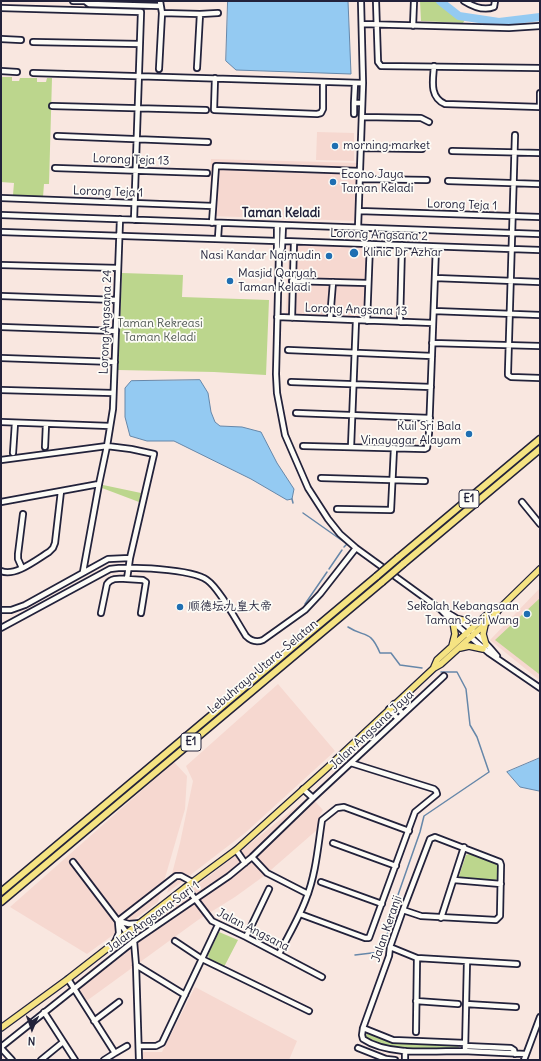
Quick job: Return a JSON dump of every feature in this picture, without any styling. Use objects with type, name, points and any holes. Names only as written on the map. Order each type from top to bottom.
[{"type":"highway","name":"Lebuhraya Utara–Selatan","points":[[1,892],[540,439]]},
{"type":"highway","name":"Lebuhraya Utara–Selatan","points":[[1,902],[540,449]]},
{"type":"main road","points":[[1,1028],[68,979],[192,882],[236,850],[434,668],[437,660],[494,616],[500,608],[540,569]]},
{"type":"main road","points":[[454,648],[455,620],[483,623]]},
{"type":"main road","points":[[454,648],[470,646],[485,647],[483,623]]},
{"type":"street","points":[[73,1],[84,1],[89,4],[160,4],[162,13],[159,69]]},
{"type":"street","points":[[358,228],[363,83],[361,1]]},
{"type":"street","points":[[376,1],[379,65],[540,68]]},
{"type":"street","points":[[413,26],[414,1]]},
{"type":"street","points":[[464,1],[477,7],[491,8],[495,5],[495,1]]},
{"type":"street","points":[[1,8],[141,12],[134,220]]},
{"type":"street","points":[[162,13],[218,13]]},
{"type":"street","points":[[197,68],[200,14]]},
{"type":"street","points":[[362,24],[509,28],[540,26]]},
{"type":"street","points":[[1,39],[21,40]]},
{"type":"street","points":[[33,42],[140,44]]},
{"type":"street","points":[[434,66],[433,93],[436,98],[445,104],[540,107],[540,93]]},
{"type":"street","points":[[1,71],[17,72]]},
{"type":"street","points":[[33,73],[363,83]]},
{"type":"street","points":[[215,78],[214,110],[246,112],[321,113],[323,109],[323,82]]},
{"type":"street","points":[[354,114],[355,83]]},
{"type":"street","points":[[354,103],[362,103]]},
{"type":"street","points":[[52,106],[206,110]]},
{"type":"street","points":[[362,117],[422,118],[429,122]]},
{"type":"street","points":[[515,135],[508,375],[511,377],[540,378]]},
{"type":"street","points":[[57,136],[208,142]]},
{"type":"street","points":[[361,148],[422,149]]},
{"type":"street","points":[[452,151],[540,153]]},
{"type":"street","points":[[212,223],[216,166],[360,171]]},
{"type":"street","name":"Lorong Teja 13","points":[[55,168],[208,172]]},
{"type":"street","points":[[360,178],[427,180]]},
{"type":"street","points":[[448,181],[540,184]]},
{"type":"street","name":"Lorong Teja 1","points":[[1,198],[213,206]]},
{"type":"street","name":"Lorong Teja 1","points":[[358,211],[540,217]]},
{"type":"street","points":[[1,214],[540,234]]},
{"type":"street","name":"Lorong Angsana 24","points":[[83,572],[110,426],[115,362],[120,219]]},
{"type":"street","points":[[218,238],[219,223]]},
{"type":"street","points":[[277,225],[277,250],[279,254],[276,374],[277,394],[285,435],[308,488],[328,519],[340,534],[356,548],[455,620],[499,659],[539,686]]},
{"type":"street","points":[[279,254],[282,250],[283,225]]},
{"type":"street","points":[[1,232],[277,241]]},
{"type":"street","name":"Lorong Angsana 2","points":[[282,241],[540,250]]},
{"type":"street","points":[[292,318],[294,242]]},
{"type":"street","points":[[367,321],[370,244]]},
{"type":"street","points":[[400,322],[402,246]]},
{"type":"street","points":[[303,446],[427,448],[430,418],[436,247]]},
{"type":"street","points":[[1,265],[118,268]]},
{"type":"street","points":[[435,278],[540,282]]},
{"type":"street","points":[[292,281],[368,283]]},
{"type":"street","points":[[330,319],[332,282]]},
{"type":"street","points":[[1,296],[117,300]]},
{"type":"street","points":[[434,311],[540,315]]},
{"type":"street","name":"Lorong Angsana 13","points":[[278,317],[433,323]]},
{"type":"street","points":[[351,447],[356,320]]},
{"type":"street","points":[[1,327],[116,331]]},
{"type":"street","points":[[432,343],[540,346]]},
{"type":"street","points":[[288,350],[432,356]]},
{"type":"street","points":[[1,358],[115,362]]},
{"type":"street","points":[[291,382],[431,387]]},
{"type":"street","points":[[1,390],[113,393]]},
{"type":"street","points":[[296,413],[430,418]]},
{"type":"street","points":[[1,422],[110,426]]},
{"type":"street","points":[[13,453],[15,423]]},
{"type":"street","points":[[45,447],[46,424]]},
{"type":"street","points":[[1,460],[107,446],[154,454],[130,558],[127,579]]},
{"type":"street","points":[[336,510],[391,510],[394,448]]},
{"type":"street","points":[[321,478],[425,481]]},
{"type":"street","points":[[1,502],[99,484]]},
{"type":"street","points":[[1,571],[5,573],[13,573],[49,552],[53,548],[55,543],[61,491]]},
{"type":"street","points":[[522,502],[540,524]]},
{"type":"street","points":[[22,568],[18,559],[18,554],[23,514]]},
{"type":"street","points":[[1,628],[110,569],[129,568],[168,570],[183,572],[202,577],[207,580],[215,587],[249,639],[259,642],[305,610],[320,594],[356,548]]},
{"type":"street","points":[[1,610],[16,609],[108,559],[130,558]]},
{"type":"street","points":[[101,613],[107,584],[109,580],[113,579],[143,580],[146,582],[141,613]]},
{"type":"street","name":"Jalan Angsana Jaya","points":[[312,798],[444,676]]},
{"type":"street","points":[[394,704],[403,714]]},
{"type":"street","points":[[389,709],[398,719]]},
{"type":"street","points":[[300,914],[367,939],[370,937],[417,810],[437,796],[437,792],[434,789],[351,763]]},
{"type":"street","points":[[303,789],[312,798]]},
{"type":"street","name":"Jalan Angsana Sari 1","points":[[1,1048],[44,1012],[134,942],[229,876],[252,857],[312,798]]},
{"type":"street","points":[[279,954],[300,914],[308,894],[322,820],[337,808],[344,807],[409,831]]},
{"type":"street","name":"Jalan Keranji","points":[[405,1051],[384,1047],[364,1040],[362,1037],[363,1028],[389,956],[390,947],[403,910],[430,839],[435,837],[464,847]]},
{"type":"street","points":[[333,844],[396,866]]},
{"type":"street","points":[[403,910],[421,916],[441,918],[499,919],[501,884],[500,862],[464,847],[441,918]]},
{"type":"street","points":[[236,850],[245,863]]},
{"type":"street","points":[[252,857],[268,873],[308,894]]},
{"type":"street","points":[[73,862],[127,933]]},
{"type":"street","points":[[118,921],[178,875],[192,882]]},
{"type":"street","points":[[454,880],[501,884]]},
{"type":"street","points":[[321,882],[382,904]]},
{"type":"street","name":"Jalan Angsana","points":[[186,887],[208,917],[218,925],[246,937],[322,977]]},
{"type":"street","points":[[246,937],[270,889]]},
{"type":"street","points":[[118,921],[129,924],[140,923]]},
{"type":"street","points":[[114,943],[119,933],[118,921]]},
{"type":"street","points":[[140,1046],[156,1046],[162,1043],[218,925]]},
{"type":"street","points":[[175,941],[202,959],[309,1011]]},
{"type":"street","points":[[134,942],[140,1046],[139,1060]]},
{"type":"street","points":[[390,947],[417,958],[517,964]]},
{"type":"street","points":[[416,1032],[417,958]]},
{"type":"street","points":[[465,1047],[467,961]]},
{"type":"street","points":[[136,965],[185,995]]},
{"type":"street","points":[[68,979],[115,1053]]},
{"type":"street","points":[[416,1001],[458,1004]]},
{"type":"street","points":[[94,1021],[119,1002]]},
{"type":"street","points":[[466,1004],[516,1007]]},
{"type":"street","points":[[44,1012],[74,1060]]},
{"type":"street","points":[[524,1060],[540,1017]]},
{"type":"street","points":[[363,1028],[393,1040],[525,1054]]},
{"type":"street","points":[[41,1060],[63,1042]]},
{"type":"street","points":[[104,1060],[127,1046]]},
{"type":"street","points":[[405,1060],[405,1051],[465,1047]]},
{"type":"street","points":[[1,1048],[12,1060]]},
{"type":"street","points":[[358,1048],[386,1059],[395,1060]]},
{"type":"shaded area","name":"morning market","points":[[317,132],[354,133],[354,161],[316,160]]},
{"type":"shaded area","points":[[211,159],[361,163],[359,221],[209,216]]},
{"type":"shaded area","points":[[289,238],[371,241],[369,318],[286,315]]},
{"type":"shaded area","name":"Sekolah Kebangsaan Taman Seri Wang","points":[[540,588],[540,678],[538,679],[490,640]]},
{"type":"shaded area","points":[[278,684],[335,751],[245,833],[167,893],[180,843],[193,781],[186,766]]},
{"type":"shaded area","points":[[174,762],[187,776],[185,809],[158,902],[87,954],[10,907]]},
{"type":"shaded area","points":[[310,796],[323,810],[320,815],[318,829],[264,876],[235,897],[198,920],[81,1005],[68,988]]},
{"type":"shaded area","points":[[195,987],[297,1041],[289,1060],[142,1060],[143,1052],[162,1052]]},
{"type":"green space","points":[[420,1],[436,1],[460,17],[466,18],[463,23],[421,21]]},
{"type":"green space","points":[[1,77],[12,77],[12,81],[19,81],[20,78],[37,78],[37,82],[46,82],[47,78],[52,78],[49,184],[44,184],[43,197],[13,195],[14,183],[1,182]]},
{"type":"green space","name":"Taman Rekreasi Taman Keladi","points":[[122,273],[183,275],[182,297],[269,300],[266,375],[214,372],[118,370]]},
{"type":"green space","points":[[103,485],[141,493],[139,502],[102,488]]},
{"type":"green space","name":"Sekolah Kebangsaan Taman Seri Wang","points":[[540,598],[540,672],[539,674],[495,640]]},
{"type":"green space","points":[[472,853],[493,861],[498,866],[498,878],[493,882],[460,880],[459,876],[466,855]]},
{"type":"green space","points":[[219,932],[238,940],[224,967],[209,959],[208,955]]},
{"type":"green space","points":[[368,1032],[393,1041],[458,1045],[459,1048],[430,1050],[392,1047],[366,1039]]},
{"type":"water","points":[[228,1],[348,1],[351,74],[236,70],[226,61]]},
{"type":"water","points":[[200,380],[208,393],[211,412],[215,422],[220,426],[242,427],[261,432],[277,463],[294,489],[292,499],[287,500],[251,479],[174,441],[147,441],[130,436],[125,417],[125,388],[131,381]]},
{"type":"water","points":[[540,758],[540,791],[520,787],[507,772]]},
{"type":"waterway","points":[[440,1],[459,16],[499,22],[540,17]]},
{"type":"waterway","points":[[292,499],[293,503]]},
{"type":"waterway","points":[[303,513],[347,544],[344,547]]},
{"type":"waterway","points":[[329,569],[342,550]]},
{"type":"waterway","points":[[307,605],[305,604],[327,572]]},
{"type":"waterway","points":[[348,627],[370,637],[380,653],[391,653],[400,665],[422,668]]},
{"type":"waterway","points":[[355,955],[380,952],[394,917],[392,912],[420,832],[424,816],[489,772],[477,737],[470,725],[466,689],[457,672],[441,672]]},
{"type":"place","name":"morning market","points":[[335,146]]},
{"type":"place","name":"Econo Jaya Taman Keladi","points":[[333,182]]},
{"type":"place","name":"Klinic Dr Azhar","points":[[354,253]]},
{"type":"place","name":"Nasi Kandar Najmudin","points":[[329,256]]},
{"type":"place","name":"Masjid Qaryah Taman Keladi","points":[[230,281]]},
{"type":"place","name":"Kuil Sri Bala Vinayagar Alayam","points":[[469,434]]},
{"type":"place","name":"顺德坛九皇大帝","points":[[180,607]]},
{"type":"place","name":"Sekolah Kebangsaan Taman Seri Wang","points":[[527,614]]},
{"type":"district","name":"Taman Keladi","points":[[281,213]]}]
